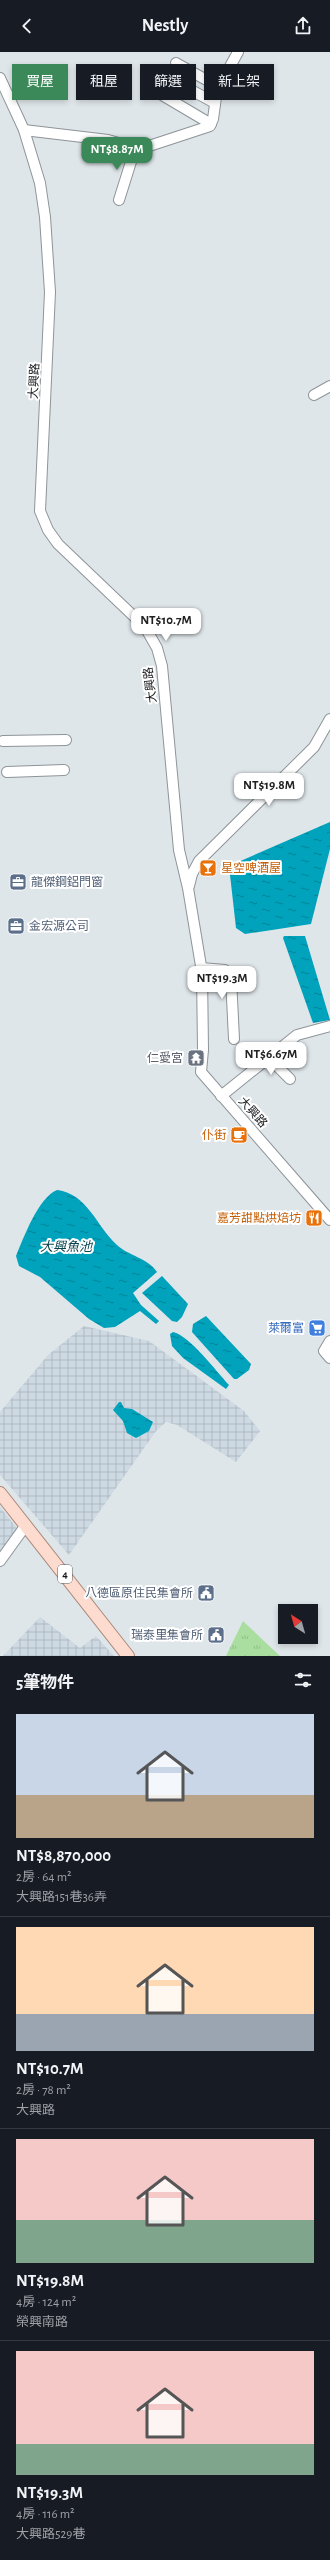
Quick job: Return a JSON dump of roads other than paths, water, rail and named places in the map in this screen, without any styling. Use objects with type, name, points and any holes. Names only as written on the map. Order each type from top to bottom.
[{"type":"main road","name":"4","points":[[0,1493],[128,1656]]},
{"type":"street","points":[[231,64],[238,52]]},
{"type":"street","points":[[176,63],[204,79]]},
{"type":"street","name":"大興路","points":[[0,78],[24,130],[40,183],[50,292],[40,511],[48,530],[58,544],[145,627],[157,648],[162,666],[179,850],[188,888],[201,968],[203,1050],[201,1072],[220,1096],[330,1220]]},
{"type":"street","points":[[196,92],[215,103]]},
{"type":"street","points":[[170,100],[211,124]]},
{"type":"street","points":[[211,124],[216,100]]},
{"type":"street","points":[[24,130],[108,140],[135,149],[140,149],[211,124]]},
{"type":"street","points":[[119,200],[135,149]]},
{"type":"street","points":[[314,395],[330,386]]},
{"type":"street","points":[[188,888],[192,874],[200,861],[314,747],[330,719]]},
{"type":"street","points":[[3,741],[66,740]]},
{"type":"street","points":[[6,772],[64,770]]},
{"type":"street","points":[[201,968],[225,970],[231,978],[234,1039]]},
{"type":"street","points":[[220,1096],[267,1056],[297,1035],[330,1026]]},
{"type":"street","points":[[267,1056],[290,1080]]},
{"type":"street","points":[[330,1341],[324,1351],[330,1358]]},
{"type":"street","points":[[0,1561],[26,1525]]},
{"type":"water","points":[[330,822],[330,849],[311,924],[245,934],[236,928],[229,866]]},
{"type":"water","points":[[284,936],[305,936],[330,1020],[313,1023],[283,938]]},
{"type":"water","name":"大興魚池","points":[[57,1190],[68,1193],[84,1204],[117,1245],[149,1263],[157,1272],[133,1293],[141,1305],[159,1321],[156,1324],[140,1311],[115,1327],[104,1328],[89,1319],[40,1277],[19,1266],[16,1256],[32,1219],[50,1194]]},
{"type":"water","points":[[162,1276],[188,1304],[182,1317],[177,1322],[172,1321],[142,1293]]},
{"type":"water","points":[[206,1316],[251,1364],[249,1370],[237,1379],[234,1379],[192,1332],[193,1324]]},
{"type":"water","points":[[173,1332],[180,1335],[195,1347],[229,1385],[226,1389],[183,1358],[172,1346],[170,1334]]},
{"type":"water","points":[[119,1402],[121,1402],[124,1408],[132,1409],[153,1422],[149,1431],[136,1438],[127,1433],[123,1421],[113,1410]]},
{"type":"place","name":"星空啤酒屋","points":[[208,868]]},
{"type":"place","name":"龍傑鋼鋁門窗","points":[[18,882]]},
{"type":"place","name":"金宏源公司","points":[[16,926]]},
{"type":"place","name":"仁愛宮","points":[[196,1058]]},
{"type":"place","name":"仆街","points":[[239,1135]]},
{"type":"place","name":"嘉芳甜點烘焙坊","points":[[314,1218]]},
{"type":"place","name":"萊爾富","points":[[317,1328]]},
{"type":"place","name":"八德區原住民集會所","points":[[206,1593]]},
{"type":"place","name":"瑞泰里集會所","points":[[216,1635]]}]
